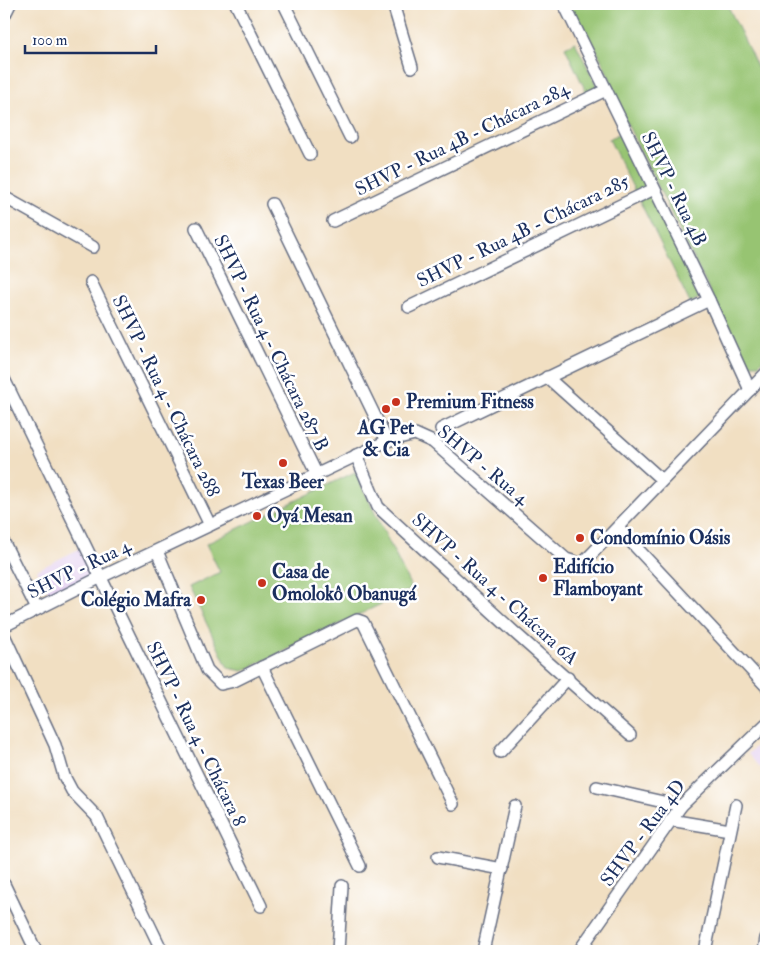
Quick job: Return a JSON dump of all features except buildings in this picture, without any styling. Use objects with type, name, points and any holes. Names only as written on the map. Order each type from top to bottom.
[{"type":"street","points":[[4,16],[10,4]]},
{"type":"street","points":[[236,4],[310,154]]},
{"type":"street","points":[[284,4],[350,137]]},
{"type":"street","points":[[393,4],[412,67]]},
{"type":"street","name":"SHVP - Rua 4B","points":[[564,4],[709,300],[750,390]]},
{"type":"street","name":"SHVP - Rua 4B - Chácara 284","points":[[333,221],[606,90]]},
{"type":"street","name":"SHVP - Rua 4B - Chácara 285","points":[[409,307],[654,189]]},
{"type":"street","points":[[5,200],[93,247]]},
{"type":"street","points":[[272,204],[387,441]]},
{"type":"street","name":"SHVP - Rua 4 - Chácara 287 B","points":[[196,228],[316,473]]},
{"type":"street","name":"SHVP - Rua 4 - Chácara 288","points":[[91,282],[210,525]]},
{"type":"street","points":[[442,428],[709,300]]},
{"type":"street","name":"SHVP - Rua 4","points":[[4,626],[316,473],[387,441],[414,434],[433,442],[572,563],[582,564],[766,373]]},
{"type":"street","points":[[547,377],[662,480]]},
{"type":"street","name":"SHVP - Rua 4 - Chácara 8","points":[[4,379],[101,577],[148,680],[261,906]]},
{"type":"street","name":"SHVP - Rua 4 - Chácara 6A","points":[[356,455],[378,507],[630,735]]},
{"type":"street","points":[[618,528],[766,686]]},
{"type":"street","points":[[4,543],[37,609]]},
{"type":"street","points":[[157,550],[188,630],[211,676],[221,684],[226,684],[262,668],[357,620],[363,622],[453,804]]},
{"type":"street","points":[[4,635],[55,745],[64,776],[72,792],[97,818],[162,951]]},
{"type":"street","points":[[262,668],[360,866]]},
{"type":"street","points":[[500,752],[568,678]]},
{"type":"street","name":"SHVP - Rua 4D","points":[[580,951],[681,806],[766,724]]},
{"type":"street","points":[[597,787],[681,806]]},
{"type":"street","points":[[705,951],[736,805]]},
{"type":"street","points":[[483,951],[516,806]]},
{"type":"street","points":[[670,820],[687,825],[730,830]]},
{"type":"street","points":[[438,857],[502,869]]},
{"type":"street","points":[[4,884],[36,951]]},
{"type":"street","points":[[338,951],[342,886]]},
{"type":"street","points":[[764,951],[766,938]]},
{"type":"shaded area","points":[[85,546],[101,577],[53,601],[37,570]]},
{"type":"shaded area","points":[[766,737],[766,774],[748,754]]},
{"type":"green space","points":[[569,4],[727,4],[766,85],[766,356],[759,364],[747,364],[742,357],[611,91],[610,79],[595,46],[585,36]]},
{"type":"green space","points":[[575,42],[600,92],[589,98],[565,47]]},
{"type":"green space","points":[[620,133],[701,297],[690,303],[609,139]]},
{"type":"green space","points":[[355,472],[412,589],[243,671],[228,668],[189,587],[220,572],[206,544]]},
{"type":"place","name":"Premium Fitness","points":[[396,402]]},
{"type":"place","name":"AG Pet & Cia","points":[[386,409]]},
{"type":"place","name":"Texas Beer","points":[[283,463]]},
{"type":"place","name":"Oyá Mesan","points":[[257,516]]},
{"type":"place","name":"Condomínio Oásis","points":[[580,538]]},
{"type":"place","name":"Edifício Flamboyant","points":[[543,578]]},
{"type":"place","name":"Casa de Omolokô Obanugá","points":[[262,583]]},
{"type":"place","name":"Colégio Mafra","points":[[201,600]]}]
